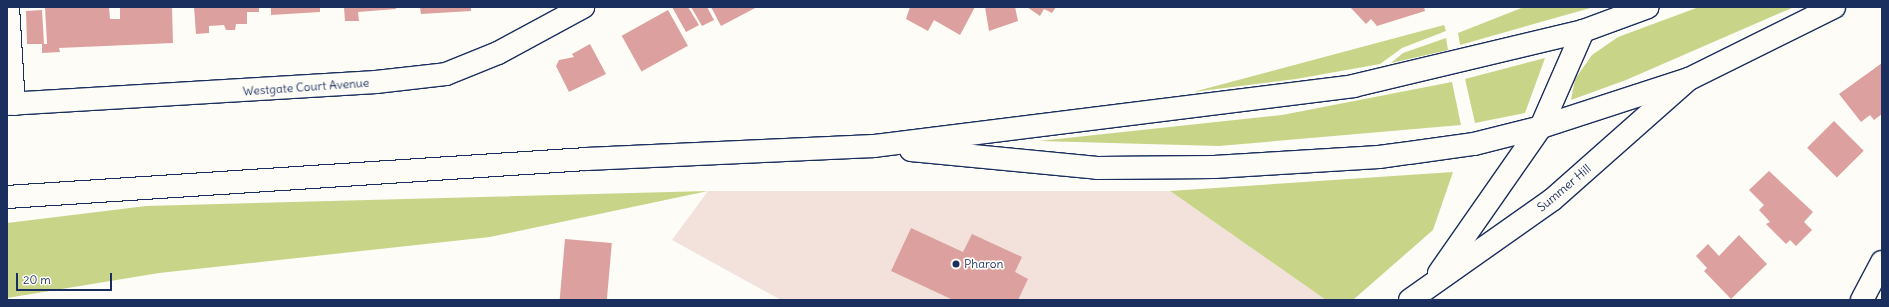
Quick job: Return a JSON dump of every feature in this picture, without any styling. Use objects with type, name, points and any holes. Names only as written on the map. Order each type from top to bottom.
[{"type":"main road","name":"Westgate Court Avenue","points":[[8,7],[10,104],[361,83],[446,74],[498,53],[583,7]]},
{"type":"main road","points":[[7,197],[586,159],[874,146],[1353,86],[1583,31],[1648,7]]},
{"type":"main road","points":[[874,146],[1097,168],[1214,167],[1379,156],[1474,144],[1541,127],[1689,79],[1834,7]]},
{"type":"main road","name":"Summer Hill","points":[[1430,285],[1541,127],[1583,31]]},
{"type":"main road","name":"Summer Hill","points":[[1410,300],[1552,200],[1689,79]]},
{"type":"main road","points":[[1862,300],[1882,262]]},
{"type":"shaded area","points":[[708,191],[1170,191],[1326,300],[781,300],[672,240]]},
{"type":"green space","points":[[1524,7],[1594,7],[1460,45],[1458,33]]},
{"type":"green space","points":[[1699,7],[1794,7],[1626,80],[1571,100],[1575,79],[1592,55],[1618,37]]},
{"type":"green space","points":[[1444,25],[1446,31],[1402,48],[1380,64],[1296,79],[1193,92]]},
{"type":"green space","points":[[1446,38],[1448,50],[1391,63],[1403,53]]},
{"type":"green space","points":[[1545,58],[1525,113],[1475,123],[1465,79]]},
{"type":"green space","points":[[1452,82],[1461,125],[1219,146],[1039,141],[1282,115]]},
{"type":"green space","points":[[1453,172],[1433,230],[1353,300],[1326,300],[1170,191]]},
{"type":"green space","points":[[708,191],[490,237],[159,273],[7,298],[7,223],[146,206]]},
{"type":"building","points":[[45,7],[109,7],[110,19],[120,19],[120,7],[172,7],[173,43],[59,48],[60,52],[42,53],[42,44],[27,44],[26,11],[42,10],[44,44],[47,44]]},
{"type":"building","points":[[194,7],[259,7],[259,12],[247,12],[247,24],[236,24],[235,30],[226,30],[224,25],[209,26],[209,33],[196,34]]},
{"type":"building","points":[[271,7],[320,7],[320,12],[271,15]]},
{"type":"building","points":[[344,7],[396,7],[396,9],[358,12],[359,21],[345,21]]},
{"type":"building","points":[[420,7],[471,7],[471,11],[421,14]]},
{"type":"building","points":[[672,7],[688,7],[699,25],[686,32]]},
{"type":"building","points":[[691,7],[707,7],[714,20],[702,26]]},
{"type":"building","points":[[711,7],[757,7],[721,26]]},
{"type":"building","points":[[910,7],[975,7],[960,35],[934,20],[928,31],[906,19]]},
{"type":"building","points":[[985,7],[1015,7],[1018,21],[989,31]]},
{"type":"building","points":[[1027,7],[1056,7],[1052,13],[1044,9],[1040,16]]},
{"type":"building","points":[[1350,7],[1424,7],[1425,11],[1377,26],[1371,19],[1366,24]]},
{"type":"building","points":[[668,10],[688,46],[642,72],[622,36]]},
{"type":"building","points":[[590,44],[606,74],[569,92],[556,66],[559,60],[574,57],[572,54]]},
{"type":"building","points":[[1882,63],[1882,114],[1874,120],[1870,115],[1861,122],[1839,94]]},
{"type":"building","points":[[1834,121],[1864,151],[1837,178],[1807,148]]},
{"type":"building","points":[[1769,171],[1813,212],[1804,222],[1812,230],[1796,246],[1790,240],[1786,244],[1766,224],[1770,222],[1759,210],[1764,205],[1749,190]]},
{"type":"building","name":"Pharon","points":[[911,228],[963,252],[972,234],[1022,257],[1015,272],[1028,279],[1018,300],[953,300],[891,271]]},
{"type":"building","points":[[1739,235],[1767,264],[1731,299],[1704,271],[1707,268],[1696,256],[1708,244],[1719,256]]},
{"type":"building","points":[[565,239],[612,243],[607,300],[560,300]]},
{"type":"place","name":"Pharon","points":[[956,264]]}]
